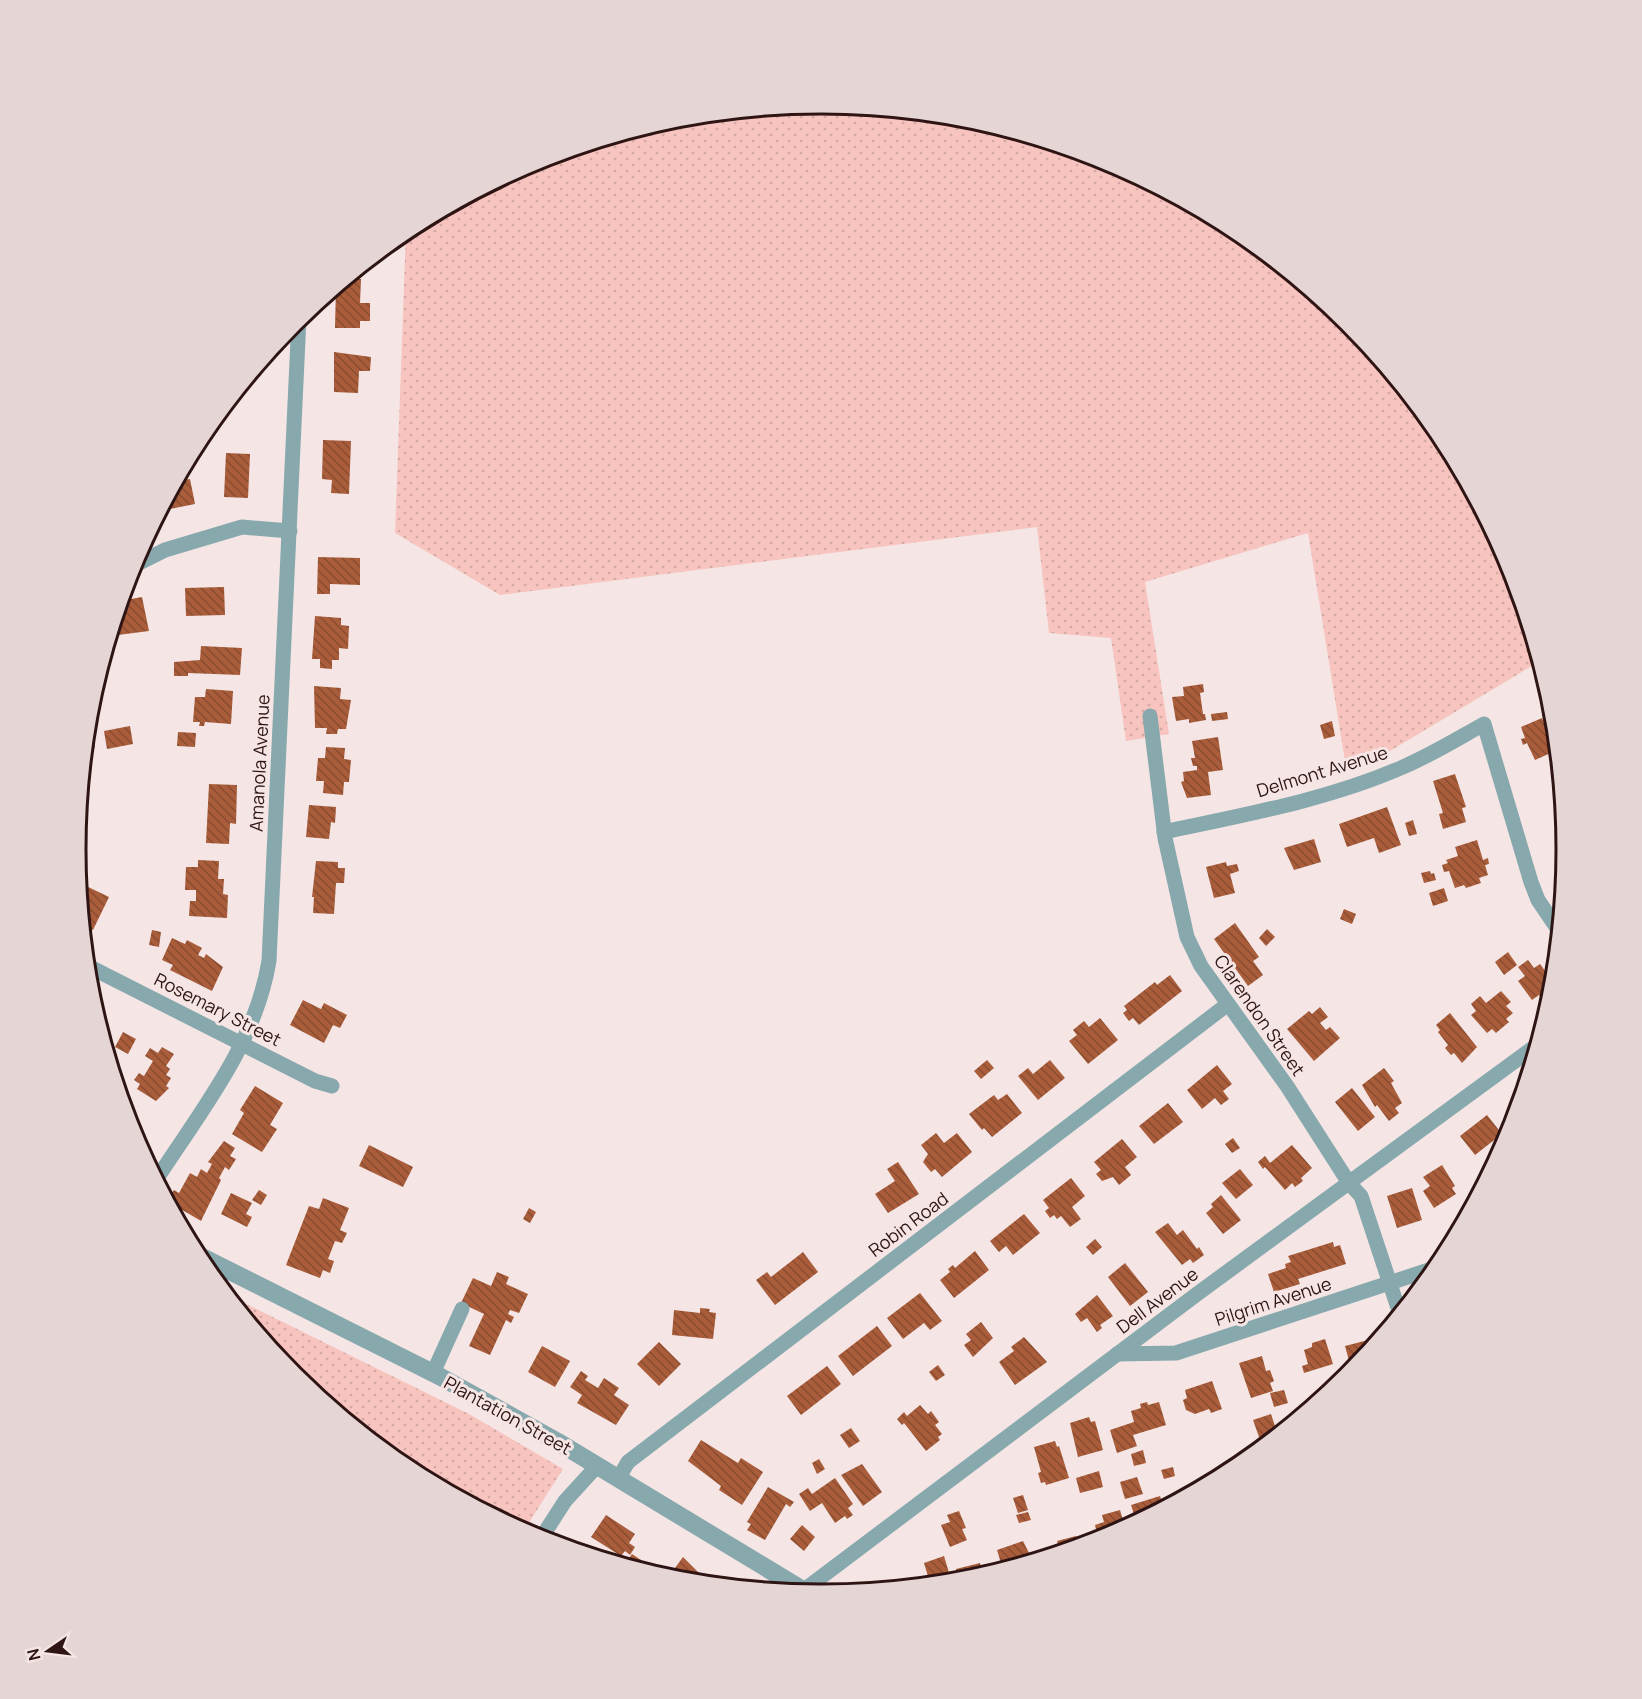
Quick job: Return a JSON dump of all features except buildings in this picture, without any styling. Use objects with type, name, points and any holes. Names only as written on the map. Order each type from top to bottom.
[{"type":"street","name":"Amanola Avenue","points":[[160,1173],[243,1044],[261,1000],[271,945],[297,333]]},
{"type":"street","points":[[145,560],[165,550],[242,527],[290,531]]},
{"type":"street","name":"Clarendon Street","points":[[1150,716],[1164,832],[1187,938],[1201,966],[1301,1107],[1349,1183],[1361,1196],[1397,1306]]},
{"type":"street","name":"Delmont Avenue","points":[[1164,832],[1256,812],[1368,780],[1425,756],[1484,724],[1538,900],[1553,921]]},
{"type":"street","name":"Rosemary Street","points":[[96,970],[315,1081],[332,1086]]},
{"type":"street","name":"Robin Road","points":[[618,1479],[628,1462],[1228,1004]]},
{"type":"street","name":"Dell Avenue","points":[[816,1585],[1117,1354],[1527,1053]]},
{"type":"street","name":"Plantation Street","points":[[212,1262],[434,1373],[597,1466],[793,1584]]},
{"type":"street","name":"Pilgrim Avenue","points":[[1117,1354],[1176,1353],[1423,1272]]},
{"type":"street","points":[[434,1373],[462,1309]]},
{"type":"street","points":[[546,1531],[565,1501],[597,1466]]},
{"type":"shaded area","points":[[821,114],[917,120],[1011,139],[1057,153],[1146,190],[1230,238],[1306,297],[1341,329],[1374,365],[1433,441],[1481,524],[1501,568],[1533,665],[1385,754],[1346,767],[1308,533],[1145,582],[1169,734],[1126,741],[1111,638],[1049,633],[1037,527],[500,595],[395,533],[406,243],[496,190],[585,153],[631,139],[725,120],[773,116]]},
{"type":"shaded area","points":[[240,1301],[469,1414],[563,1469],[528,1524],[496,1509],[412,1461],[373,1433],[301,1370]]}]
